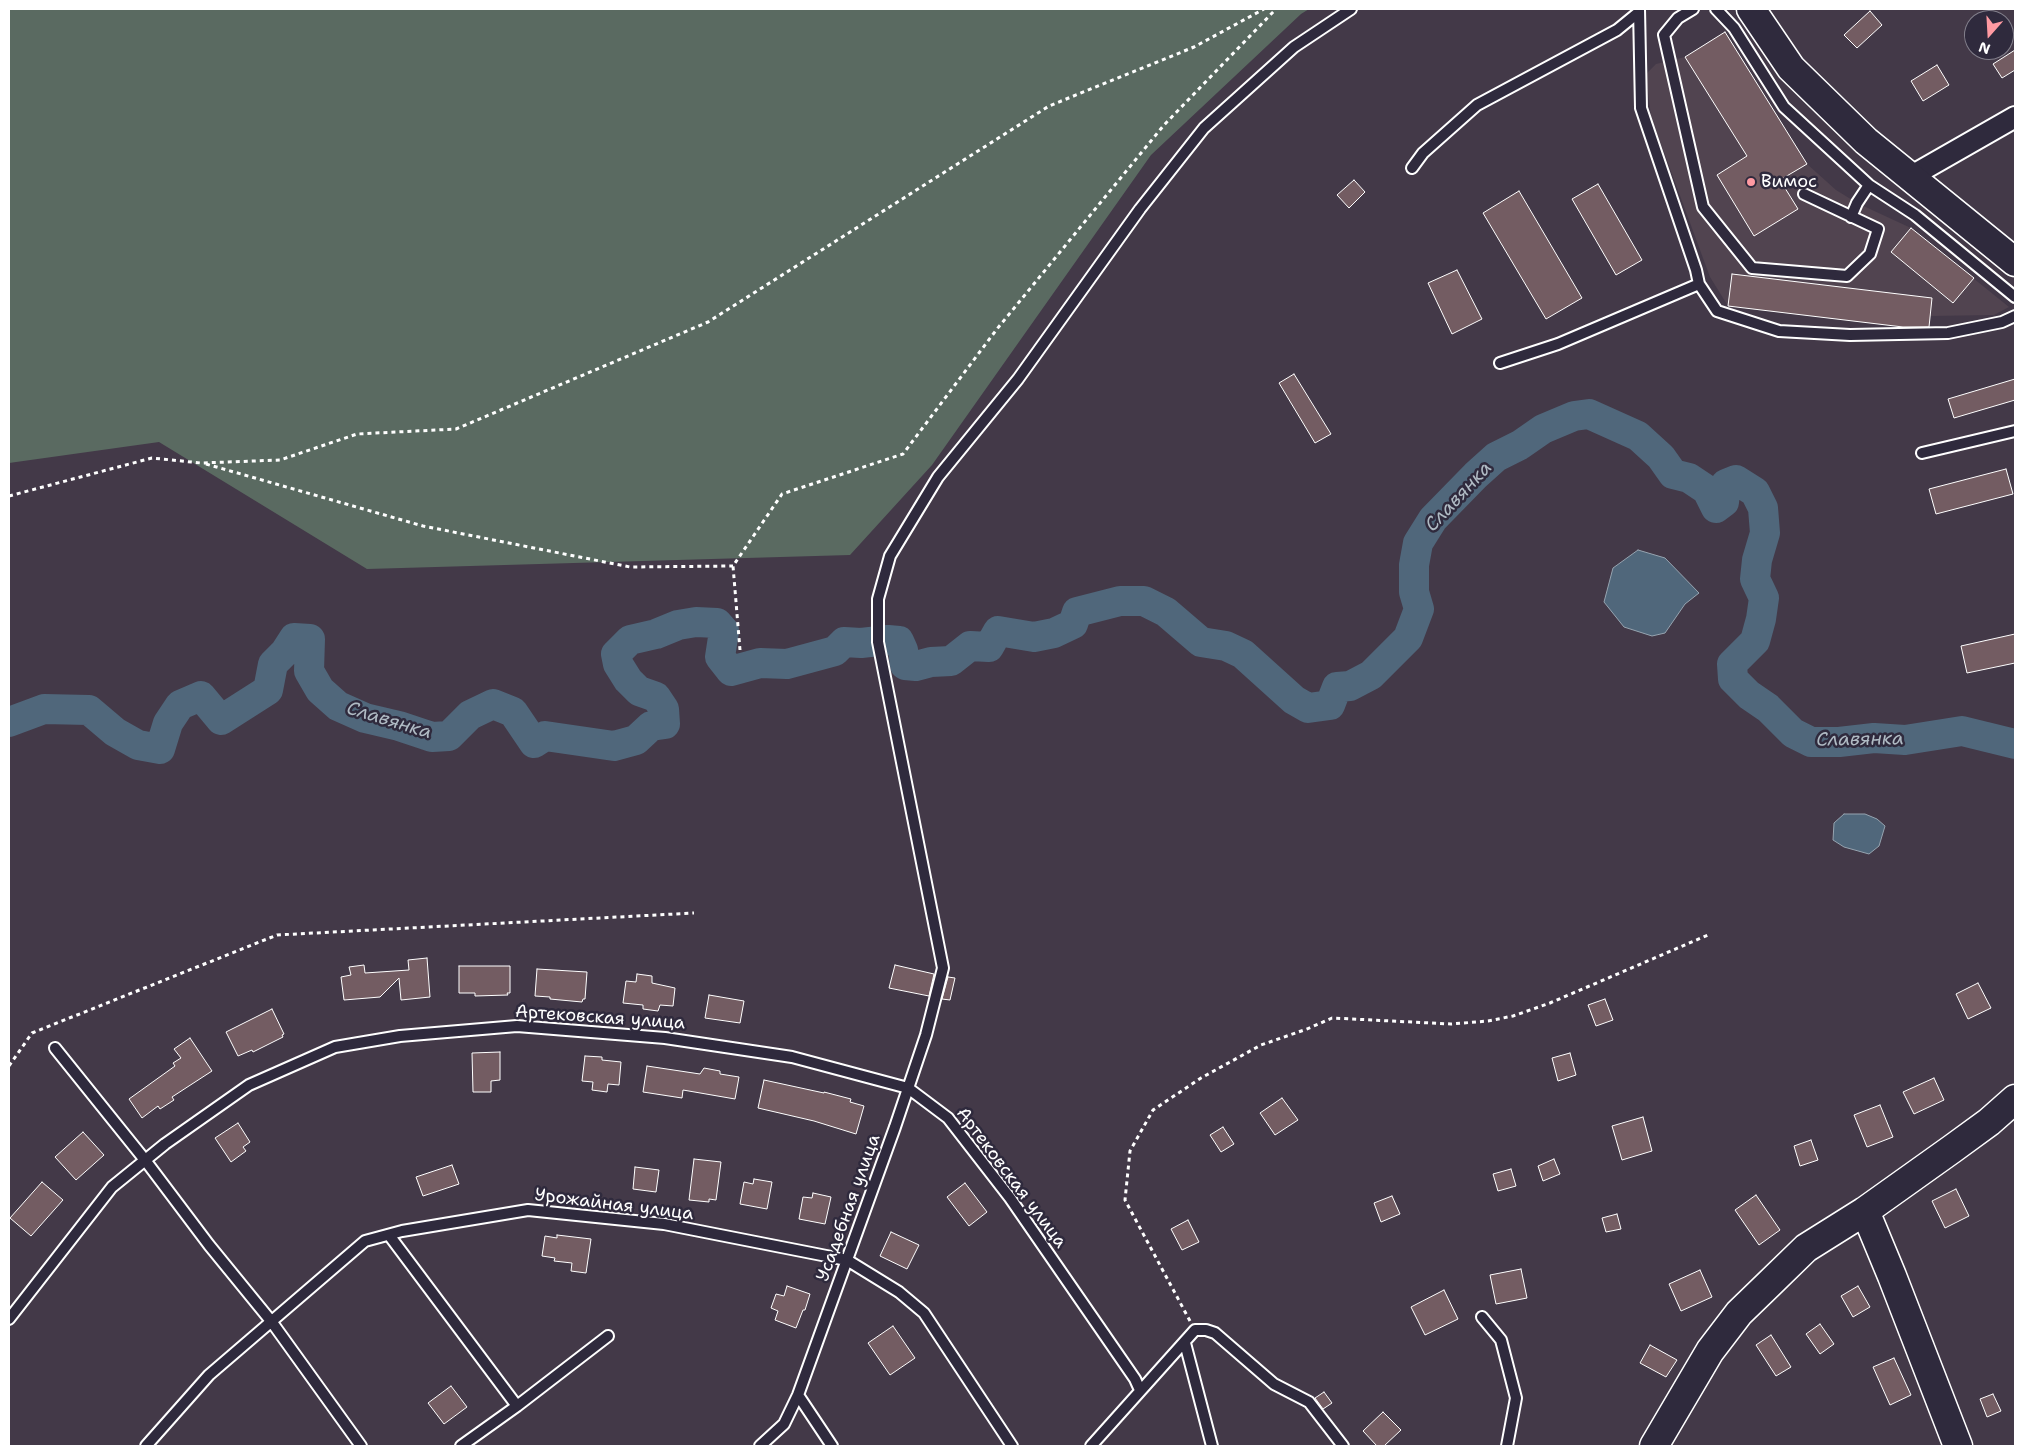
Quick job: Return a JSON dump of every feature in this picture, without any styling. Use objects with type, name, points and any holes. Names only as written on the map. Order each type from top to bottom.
[{"type":"main road","points":[[1751,9],[1791,68],[1866,141],[2015,262]]},
{"type":"main road","points":[[1654,1446],[1710,1351],[1739,1313],[1806,1248],[1865,1211],[1989,1122],[2015,1099]]},
{"type":"main road","points":[[1865,1211],[1958,1446]]},
{"type":"street","points":[[1910,177],[2015,117]]},
{"type":"lane","name":"Усадебная улица","points":[[760,1446],[784,1424],[798,1395],[926,1035],[943,968],[878,642],[878,599],[890,556],[938,477],[1018,379],[1140,209],[1204,128],[1294,47],[1351,9]]},
{"type":"lane","points":[[1693,9],[1678,18],[1664,35],[1703,206],[1752,268],[1847,276],[1870,254],[1878,229],[1804,194]]},
{"type":"lane","points":[[1716,9],[1734,28],[1784,107],[1868,185],[1915,215],[2015,297]]},
{"type":"lane","points":[[1412,168],[1423,153],[1477,105],[1617,30],[1639,10]]},
{"type":"lane","points":[[1639,10],[1641,108],[1699,284],[1717,311],[1779,331],[1850,335],[1948,334],[2002,322],[2015,316]]},
{"type":"lane","points":[[1851,217],[1868,185]]},
{"type":"lane","points":[[1500,364],[1558,344],[1699,284]]},
{"type":"lane","points":[[1922,454],[2015,431]]},
{"type":"lane","name":"Артековская улица","points":[[9,1319],[112,1187],[165,1144],[249,1085],[335,1047],[400,1036],[517,1026],[665,1038],[792,1057],[908,1088],[948,1118],[1005,1191],[1135,1379],[1140,1390]]},
{"type":"lane","points":[[55,1048],[271,1322],[361,1446]]},
{"type":"lane","name":"Урожайная улица","points":[[146,1446],[209,1376],[365,1241],[528,1210],[664,1224],[847,1260],[899,1292],[924,1313],[1012,1446]]},
{"type":"lane","points":[[389,1235],[517,1406]]},
{"type":"lane","points":[[1482,1318],[1501,1340],[1516,1398],[1507,1446]]},
{"type":"lane","points":[[1092,1446],[1195,1330],[1206,1330],[1215,1333],[1274,1384],[1309,1402],[1343,1446]]},
{"type":"lane","points":[[462,1446],[608,1336]]},
{"type":"lane","points":[[1185,1343],[1212,1446]]},
{"type":"lane","points":[[798,1395],[832,1446]]},
{"type":"path","points":[[9,496],[152,458],[200,463],[280,460],[357,434],[456,430],[708,322],[1049,106],[1194,48],[1264,9]]},
{"type":"path","points":[[740,650],[732,566],[782,494],[902,454],[996,330],[1164,125],[1276,9]]},
{"type":"path","points":[[200,463],[423,526],[630,567],[732,566]]},
{"type":"path","points":[[9,1066],[32,1033],[277,935],[694,913]]},
{"type":"path","points":[[1195,1330],[1125,1200],[1130,1151],[1153,1110],[1201,1078],[1261,1045],[1332,1018],[1451,1024],[1488,1021],[1513,1016],[1550,1003],[1708,935]]},
{"type":"shaded area","name":"Вимос","points":[[1725,32],[1807,164],[1836,190],[1857,203],[1911,228],[2009,307],[1994,315],[1930,316],[1928,330],[1728,306],[1710,277],[1651,117],[1646,74],[1656,64],[1685,57]]},
{"type":"green space","points":[[9,9],[1309,9],[1301,14],[1151,155],[932,465],[850,555],[367,569],[159,442],[9,463]]},
{"type":"water","points":[[1638,550],[1665,558],[1699,593],[1685,604],[1665,633],[1652,636],[1624,627],[1604,602],[1613,568]]},
{"type":"water","points":[[1844,814],[1865,814],[1877,819],[1885,826],[1879,846],[1869,854],[1844,847],[1833,840],[1834,823]]},
{"type":"building","points":[[1870,11],[1882,25],[1857,48],[1844,35]]},
{"type":"building","points":[[1725,32],[1807,164],[1780,180],[1798,209],[1754,236],[1717,175],[1747,156],[1685,57]]},
{"type":"building","points":[[2014,51],[2015,70],[2002,78],[1993,64],[1999,60],[2014,60]]},
{"type":"building","points":[[1937,65],[1949,85],[1923,101],[1911,81]]},
{"type":"building","points":[[1354,180],[1365,192],[1349,208],[1337,195]]},
{"type":"building","points":[[1598,184],[1642,260],[1616,275],[1572,199]]},
{"type":"building","points":[[1519,191],[1582,298],[1546,319],[1483,213]]},
{"type":"building","points":[[1911,228],[1974,278],[1953,303],[1891,252]]},
{"type":"building","points":[[1457,270],[1482,319],[1452,334],[1428,283]]},
{"type":"building","points":[[1732,274],[1932,298],[1929,327],[1903,327],[1728,306]]},
{"type":"building","points":[[1294,374],[1331,434],[1315,443],[1279,383]]},
{"type":"building","points":[[2015,379],[2015,400],[1954,418],[1948,399]]},
{"type":"building","points":[[2006,469],[2013,494],[1936,514],[1929,489]]},
{"type":"building","points":[[2015,634],[2015,663],[1967,673],[1961,646]]},
{"type":"building","points":[[427,958],[430,997],[401,1000],[399,978],[380,997],[344,1000],[341,977],[351,975],[349,967],[364,965],[365,973],[409,970],[408,960]]},
{"type":"building","points":[[895,965],[934,974],[929,996],[889,988]]},
{"type":"building","points":[[459,966],[510,966],[510,993],[507,993],[508,995],[475,996],[475,993],[459,993]]},
{"type":"building","points":[[537,969],[587,972],[585,999],[582,1002],[535,996]]},
{"type":"building","points":[[637,974],[652,976],[652,983],[675,988],[673,1006],[660,1005],[658,1011],[643,1009],[643,1005],[623,1003],[626,981],[636,982]]},
{"type":"building","points":[[948,977],[955,978],[950,1000],[942,999]]},
{"type":"building","points":[[1978,983],[1991,1008],[1968,1019],[1956,994]]},
{"type":"building","points":[[709,995],[744,1001],[740,1023],[705,1018]]},
{"type":"building","points":[[1605,999],[1613,1020],[1596,1026],[1588,1005]]},
{"type":"building","points":[[272,1009],[284,1034],[282,1035],[283,1037],[253,1052],[252,1050],[238,1056],[226,1032]]},
{"type":"building","points":[[190,1038],[212,1071],[172,1097],[174,1100],[160,1109],[158,1106],[142,1118],[129,1099],[175,1066],[173,1063],[181,1058],[174,1049]]},
{"type":"building","points":[[500,1052],[500,1080],[491,1081],[491,1092],[473,1092],[472,1053]]},
{"type":"building","points":[[1570,1053],[1576,1075],[1558,1081],[1552,1058]]},
{"type":"building","points":[[585,1056],[602,1057],[602,1060],[621,1062],[619,1085],[608,1084],[607,1092],[592,1090],[593,1082],[582,1081]]},
{"type":"building","points":[[647,1066],[700,1074],[704,1068],[720,1071],[720,1074],[739,1077],[735,1099],[683,1090],[682,1098],[643,1092]]},
{"type":"building","points":[[1934,1078],[1944,1100],[1914,1114],[1903,1092]]},
{"type":"building","points":[[764,1080],[851,1099],[850,1102],[864,1106],[856,1134],[814,1121],[758,1108]]},
{"type":"building","points":[[1282,1098],[1298,1120],[1275,1135],[1260,1113]]},
{"type":"building","points":[[1880,1105],[1893,1137],[1867,1147],[1854,1115]]},
{"type":"building","points":[[1643,1117],[1652,1151],[1622,1160],[1612,1126]]},
{"type":"building","points":[[238,1123],[250,1142],[243,1147],[246,1151],[231,1162],[215,1138]]},
{"type":"building","points":[[1223,1127],[1234,1144],[1221,1152],[1210,1135]]},
{"type":"building","points":[[83,1132],[104,1155],[76,1180],[55,1157]]},
{"type":"building","points":[[1811,1140],[1818,1160],[1800,1166],[1794,1146]]},
{"type":"building","points":[[694,1159],[721,1162],[716,1200],[709,1199],[709,1202],[689,1200]]},
{"type":"building","points":[[1554,1159],[1560,1174],[1543,1181],[1538,1166]]},
{"type":"building","points":[[452,1165],[459,1184],[423,1196],[416,1177]]},
{"type":"building","points":[[635,1167],[659,1170],[656,1192],[633,1189]]},
{"type":"building","points":[[1511,1169],[1516,1186],[1498,1191],[1493,1174]]},
{"type":"building","points":[[754,1179],[772,1182],[767,1209],[740,1204],[744,1182],[753,1184]]},
{"type":"building","points":[[42,1182],[63,1200],[31,1236],[10,1218]]},
{"type":"building","points":[[965,1183],[987,1212],[969,1226],[947,1197]]},
{"type":"building","points":[[1956,1189],[1969,1216],[1945,1228],[1932,1201]]},
{"type":"building","points":[[813,1193],[831,1197],[825,1224],[799,1219],[803,1197],[812,1198]]},
{"type":"building","points":[[1756,1195],[1780,1230],[1759,1245],[1735,1210]]},
{"type":"building","points":[[1392,1196],[1400,1214],[1381,1222],[1374,1203]]},
{"type":"building","points":[[1617,1214],[1621,1229],[1606,1232],[1602,1218]]},
{"type":"building","points":[[1188,1220],[1199,1242],[1182,1250],[1171,1229]]},
{"type":"building","points":[[891,1232],[919,1245],[907,1269],[880,1256]]},
{"type":"building","points":[[557,1235],[591,1239],[586,1273],[571,1271],[572,1263],[554,1261],[555,1258],[542,1256],[545,1236],[557,1238]]},
{"type":"building","points":[[1521,1269],[1527,1298],[1496,1304],[1490,1275]]},
{"type":"building","points":[[1700,1270],[1712,1297],[1681,1311],[1669,1284]]},
{"type":"building","points":[[787,1286],[810,1294],[796,1328],[775,1320],[778,1311],[771,1308],[776,1294],[784,1296]]},
{"type":"building","points":[[1858,1286],[1870,1307],[1853,1317],[1841,1296]]},
{"type":"building","points":[[1444,1290],[1458,1319],[1425,1335],[1411,1307]]},
{"type":"building","points":[[1820,1324],[1834,1344],[1820,1354],[1806,1334]]},
{"type":"building","points":[[893,1326],[915,1358],[890,1375],[868,1343]]},
{"type":"building","points":[[1771,1335],[1791,1367],[1776,1376],[1756,1345]]},
{"type":"building","points":[[1650,1345],[1677,1360],[1666,1377],[1640,1363]]},
{"type":"building","points":[[1894,1358],[1911,1395],[1890,1405],[1873,1367]]},
{"type":"building","points":[[451,1386],[467,1407],[444,1424],[428,1403]]},
{"type":"building","points":[[1324,1392],[1332,1403],[1323,1409],[1315,1398]]},
{"type":"building","points":[[1993,1394],[2001,1411],[1987,1417],[1980,1399]]},
{"type":"building","points":[[1383,1412],[1401,1430],[1384,1446],[1377,1446],[1363,1431]]},
{"type":"waterway","name":"Славянка","points":[[9,722],[44,709],[89,710],[115,732],[138,745],[160,749],[168,723],[180,705],[201,696],[221,720],[268,690],[273,664],[285,652],[294,638],[310,639],[309,671],[320,690],[338,706],[365,718],[399,726],[432,737],[449,736],[470,715],[493,704],[513,712],[534,743],[545,736],[614,746],[636,740],[651,726],[665,724],[664,709],[656,697],[639,691],[628,680],[618,664],[616,654],[630,640],[656,634],[678,625],[696,622],[717,623],[724,631],[720,657],[731,671],[760,663],[787,664],[835,651],[844,642],[861,643],[888,640],[899,641],[903,650],[905,665],[916,666],[931,662],[951,661],[970,646],[989,647],[998,631],[1034,637],[1054,633],[1073,624],[1077,612],[1120,601],[1144,601],[1166,612],[1201,642],[1226,646],[1243,654],[1294,700],[1308,708],[1330,705],[1337,687],[1350,686],[1371,675],[1408,638],[1419,609],[1414,592],[1414,565],[1418,543],[1433,519],[1496,457],[1520,445],[1543,429],[1574,416],[1589,414],[1638,436],[1661,457],[1673,474],[1689,478],[1707,490],[1716,508],[1724,502],[1726,484],[1736,480],[1755,492],[1763,508],[1765,533],[1757,560],[1755,579],[1764,598],[1755,641],[1732,664],[1733,679],[1749,695],[1768,708],[1793,733],[1811,742],[1839,742],[1874,738],[1905,740],[1962,731],[2015,744]]},
{"type":"place","name":"Вимос","points":[[1751,182]]}]
